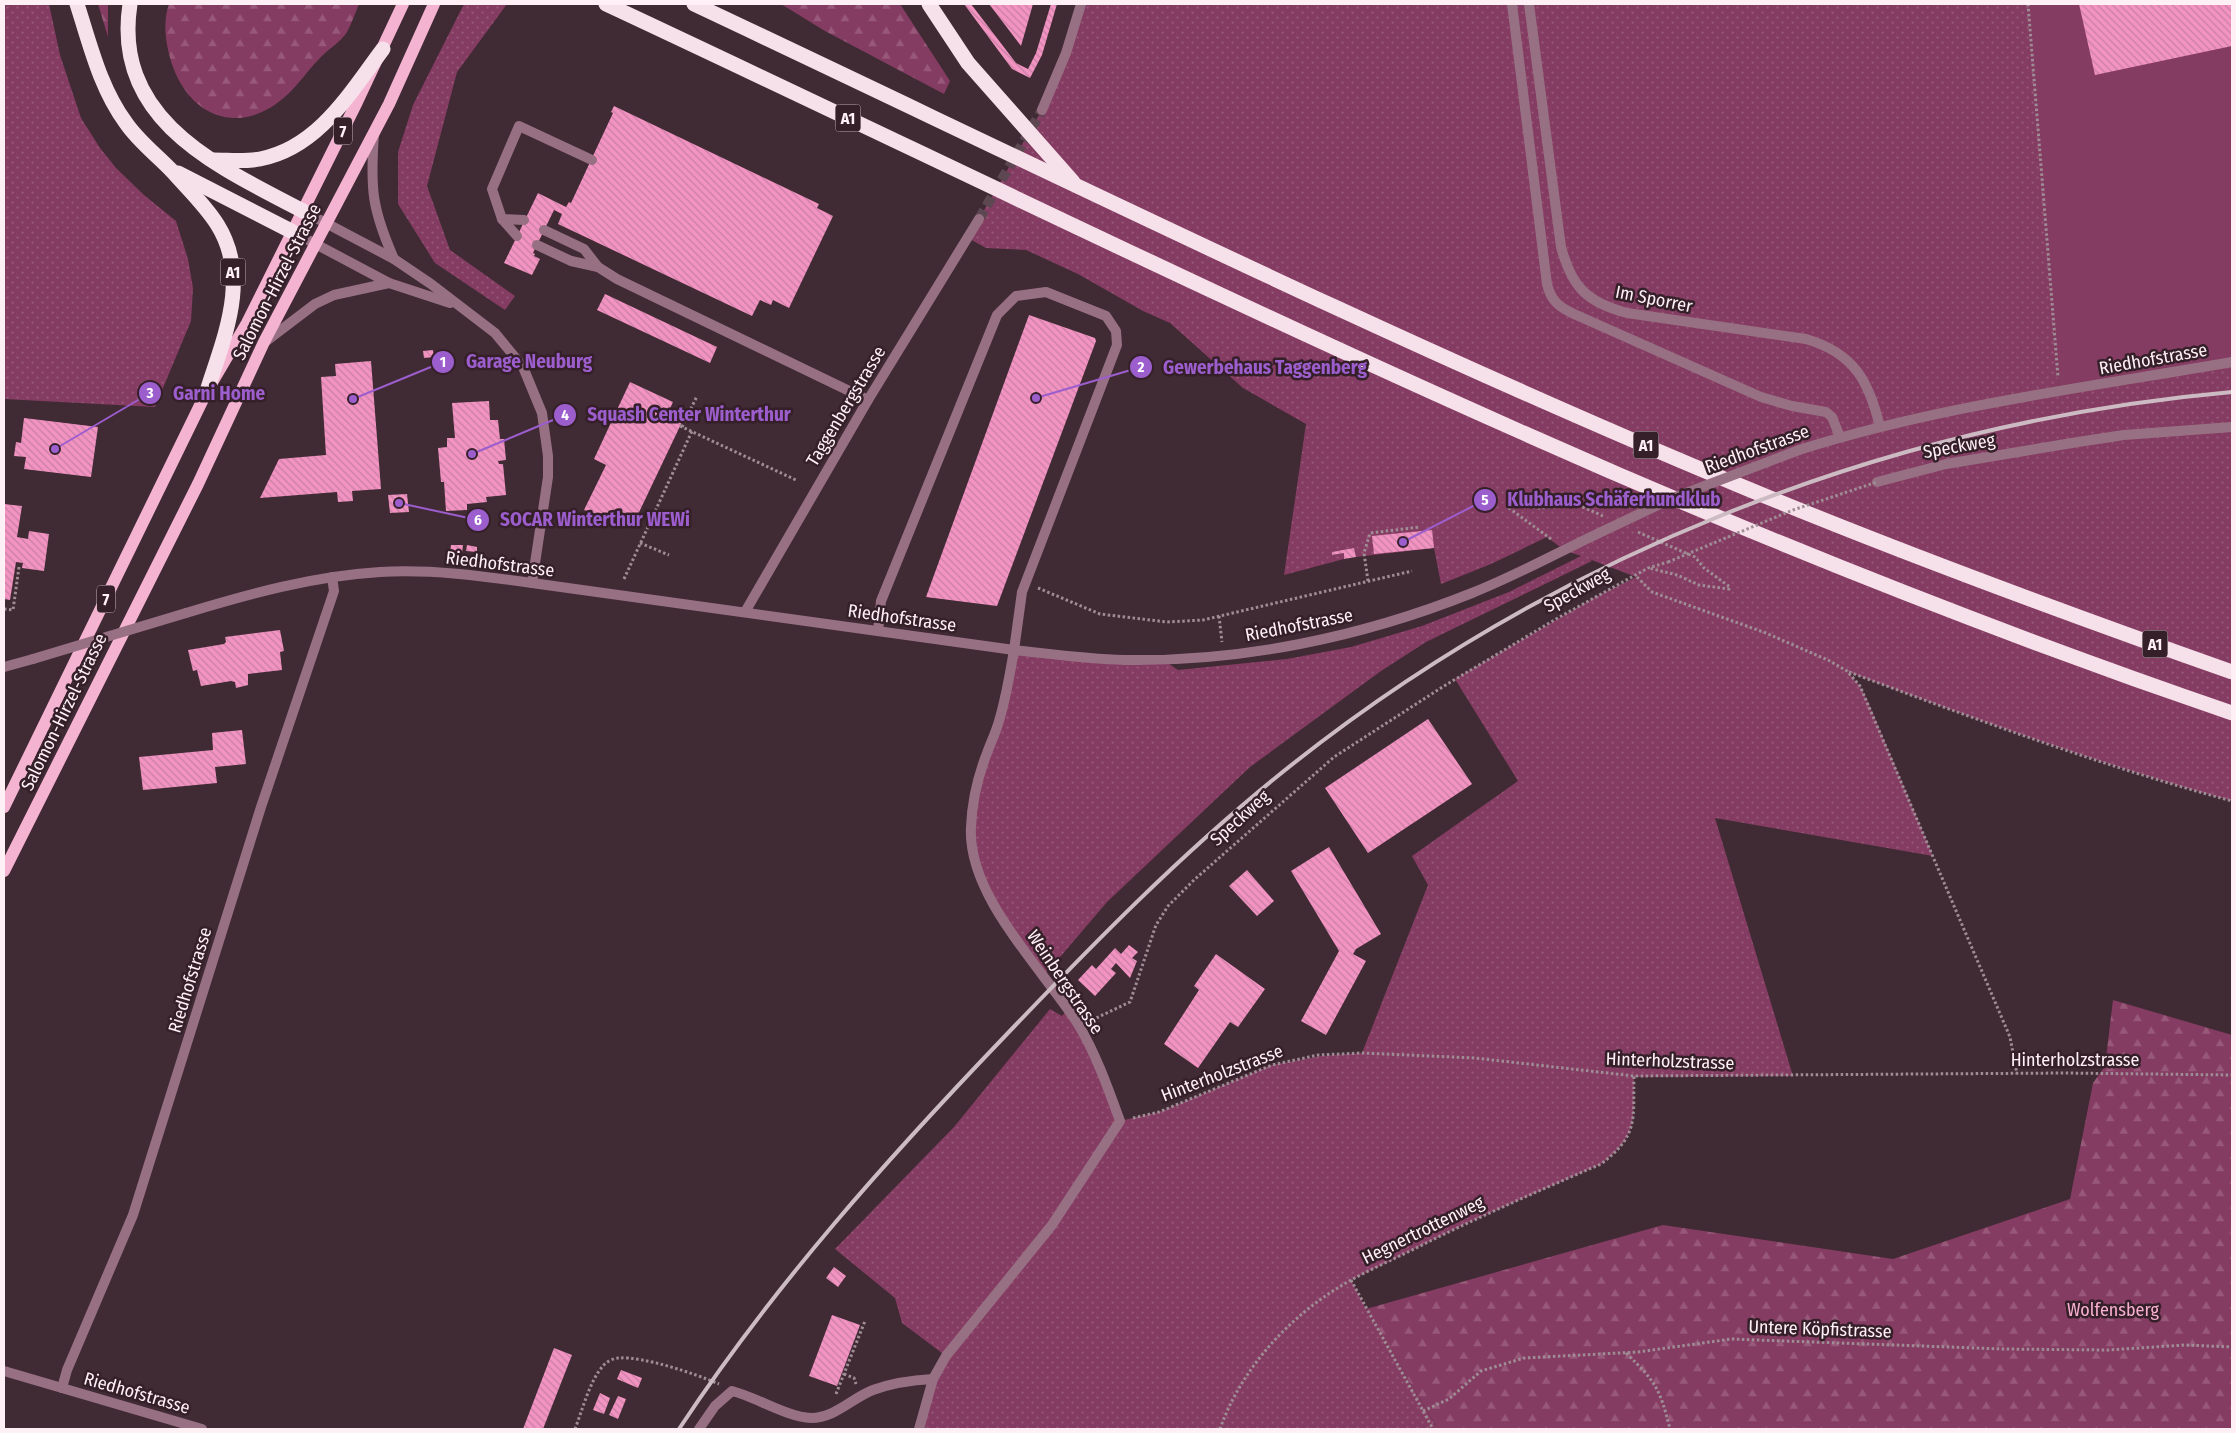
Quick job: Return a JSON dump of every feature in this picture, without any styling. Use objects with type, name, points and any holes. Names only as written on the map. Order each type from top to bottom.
[{"type":"highway","name":"A1","points":[[77,4],[94,57],[115,106],[136,136],[170,169],[218,224],[225,240],[232,266],[234,296],[232,315],[207,392]]},
{"type":"highway","points":[[130,4],[127,24],[128,43],[133,66],[141,88],[154,111],[192,147],[249,183],[303,211]]},
{"type":"highway","name":"A1","points":[[606,4],[1319,341],[1595,465],[1896,590],[2101,667],[2232,713]]},
{"type":"highway","name":"A1","points":[[694,4],[1440,355],[1735,484],[2026,597],[2232,672]]},
{"type":"highway","name":"A1","points":[[929,4],[968,63],[1078,186]]},
{"type":"highway","points":[[213,160],[240,161],[260,159],[279,154],[298,144],[329,120],[383,49]]},
{"type":"highway","name":"A1","points":[[170,169],[293,232]]},
{"type":"main road","name":"Salomon-Hirzel-Strasse","points":[[4,807],[207,392],[247,323],[293,232],[383,49],[403,4]]},
{"type":"main road","name":"Salomon-Hirzel-Strasse","points":[[4,871],[198,484],[264,342],[403,74],[434,4]]},
{"type":"street","points":[[1042,110],[1066,53],[1081,4]]},
{"type":"street","points":[[1512,4],[1547,284],[1550,295],[1556,304],[1761,396],[1792,406],[1826,412],[1832,417],[1840,437]]},
{"type":"street","name":"Im Sporrer","points":[[1529,4],[1561,247],[1567,269],[1578,288],[1593,301],[1627,313],[1806,339],[1821,344],[1835,351],[1851,363],[1862,377],[1871,393],[1880,427]]},
{"type":"street","points":[[517,236],[502,218],[492,189],[520,126],[592,160]]},
{"type":"street","points":[[374,132],[372,191],[381,229],[394,259]]},
{"type":"street","points":[[303,211],[394,259],[456,305],[477,318],[511,350],[532,386],[542,413],[547,438],[548,477],[532,583]]},
{"type":"street","points":[[502,218],[524,220]]},
{"type":"street","name":"Taggenbergstrasse","points":[[745,612],[868,400],[979,219]]},
{"type":"street","points":[[544,230],[584,249],[598,268]]},
{"type":"street","points":[[293,232],[388,283],[456,305]]},
{"type":"street","points":[[536,245],[571,260],[598,268],[617,279],[868,400]]},
{"type":"street","points":[[264,342],[315,304],[334,295],[388,283]]},
{"type":"street","name":"Weinbergstrasse","points":[[878,631],[882,601],[997,315],[1016,296],[1046,292],[1106,316],[1116,331],[1117,345],[1022,592],[1006,700],[986,755],[974,799],[971,828],[975,862],[988,893],[1019,943],[1079,1026],[1102,1071],[1120,1121]]},
{"type":"street","name":"Riedhofstrasse","points":[[4,667],[290,584],[380,572],[420,571],[532,583],[1014,650],[1089,658],[1126,660],[1223,655],[1328,638],[1409,616],[1472,593],[1673,498],[1799,450],[1840,437],[1880,427],[2059,392],[2232,362]]},
{"type":"street","name":"Speckweg","points":[[1877,482],[1946,464],[2087,441],[2161,432],[2232,427]]},
{"type":"street","name":"Riedhofstrasse","points":[[62,1388],[67,1370],[133,1215],[261,807],[334,591],[332,577]]},
{"type":"street","points":[[920,1429],[933,1379],[946,1356],[1052,1225],[1120,1121]]},
{"type":"street","name":"Riedhofstrasse","points":[[4,1371],[202,1429]]},
{"type":"street","points":[[699,1429],[715,1406],[732,1391],[751,1396],[788,1412],[810,1418],[826,1417],[873,1390],[891,1385],[933,1379]]},
{"type":"path","points":[[2028,4],[2059,392]]},
{"type":"path","points":[[697,396],[681,426],[796,480]]},
{"type":"path","points":[[624,579],[692,431]]},
{"type":"path","name":"Speckweg","points":[[1079,1026],[1130,1002],[1156,925],[1168,906],[1194,880],[1334,758],[1454,679],[1648,568],[1668,562],[1793,510],[1877,482]]},
{"type":"path","points":[[1551,539],[1509,508],[1511,503],[1538,508],[1578,505],[1605,517]]},
{"type":"path","points":[[1368,581],[1364,553],[1370,533],[1420,527]]},
{"type":"path","points":[[1632,529],[1695,557],[1704,568],[1730,587],[1729,589],[1699,585],[1677,575],[1648,568]]},
{"type":"path","points":[[640,543],[669,554]]},
{"type":"path","points":[[4,609],[13,610],[19,567]]},
{"type":"path","points":[[1026,583],[1100,614],[1167,622],[1203,620],[1412,571]]},
{"type":"path","points":[[1636,576],[1652,592],[1790,642],[1847,671],[1986,723],[2179,786],[2232,801]]},
{"type":"path","points":[[1218,616],[1223,655]]},
{"type":"path","points":[[1847,671],[1860,686],[1868,702],[2010,1037],[2016,1074]]},
{"type":"path","name":"Hinterholzstrasse","points":[[1120,1121],[1159,1112],[1272,1065],[1318,1055],[1362,1053],[1475,1058],[1634,1076],[2232,1075]]},
{"type":"path","name":"Hegnertrottenweg","points":[[1220,1429],[1226,1410],[1248,1374],[1274,1340],[1308,1309],[1351,1280],[1467,1223],[1600,1164],[1615,1153],[1627,1140],[1633,1120],[1634,1076]]},
{"type":"path","points":[[1351,1280],[1433,1429]]},
{"type":"path","points":[[826,1417],[865,1320]]},
{"type":"path","name":"Untere Köpfistrasse","points":[[1423,1411],[1449,1399],[1481,1371],[1524,1358],[1625,1353],[1731,1339],[2003,1349],[2108,1350],[2185,1345],[2232,1347]]},
{"type":"path","points":[[1625,1353],[1650,1376],[1662,1399],[1670,1429]]},
{"type":"path","points":[[575,1429],[596,1376],[603,1366],[611,1360],[619,1358],[634,1359],[673,1368],[717,1383]]},
{"type":"green space","points":[[4,4],[49,4],[60,55],[81,118],[100,148],[116,168],[144,195],[176,221],[188,259],[193,288],[191,321],[155,407],[4,399]]},
{"type":"green space","points":[[98,4],[108,4],[108,37]]},
{"type":"green space","points":[[169,4],[359,4],[344,36],[320,58],[287,95],[271,107],[254,115],[237,118],[221,116],[207,110],[193,100],[182,85],[168,52],[165,27]]},
{"type":"green space","points":[[464,4],[507,4],[457,72],[427,186],[450,250],[515,296],[505,310],[435,263],[398,204],[398,152],[413,105]]},
{"type":"green space","points":[[781,4],[900,4],[950,81],[944,94],[825,31]]},
{"type":"green space","points":[[1081,4],[2232,4],[2037,101],[2059,392],[2232,362],[2232,801],[2087,757],[1848,672],[1860,686],[1868,702],[1933,856],[1715,818],[1793,1076],[1634,1077],[1633,1116],[1628,1135],[1613,1154],[1601,1164],[1467,1223],[1351,1280],[1366,1309],[1438,1429],[919,1429],[946,1356],[902,1323],[895,1298],[835,1249],[954,1127],[1050,1009],[1062,1016],[1068,1009],[1120,1121],[1159,1112],[1272,1065],[1321,1056],[1362,1053],[1428,885],[1412,856],[1518,781],[1455,679],[1597,596],[1636,577],[1589,559],[1592,561],[1426,642],[1381,671],[1250,767],[1107,902],[1043,977],[988,893],[971,829],[1014,650],[1162,659],[1178,670],[1287,659],[1351,647],[1422,626],[1509,592],[1581,556],[1564,550],[1547,537],[1491,564],[1441,584],[1434,548],[1356,557],[1354,549],[1332,552],[1332,555],[1344,553],[1344,559],[1284,575],[1306,424],[1243,388],[1170,323],[1143,311],[1078,274],[1026,250],[986,248],[968,238],[1042,110]]},
{"type":"green space","points":[[2028,4],[2232,4],[2232,362],[2059,392]]},
{"type":"green space","name":"Wolfensberg","points":[[2113,1000],[2232,1035],[2232,1429],[1438,1429],[1366,1309],[1663,1225],[1893,1259],[2070,1199],[2093,1083],[2105,1066]]},
{"type":"building","points":[[964,4],[971,4],[1016,63],[1028,69],[1036,53],[1051,4],[1057,4],[1042,55],[1030,78],[1012,69]]},
{"type":"building","points":[[989,4],[1033,4],[1021,46]]},
{"type":"building","points":[[2079,4],[2232,4],[2232,46],[2095,75]]},
{"type":"building","points":[[614,106],[819,204],[817,208],[833,216],[789,308],[773,300],[771,305],[760,300],[752,316],[558,224],[562,214],[554,210],[533,253],[535,254],[534,256],[540,259],[532,275],[504,263],[538,193],[566,207],[569,202],[571,203],[613,113],[611,112]]},
{"type":"building","points":[[605,294],[717,347],[710,363],[597,310]]},
{"type":"building","points":[[1029,315],[1095,338],[1096,341],[997,606],[926,597]]},
{"type":"building","points":[[433,350],[434,357],[424,358],[423,351]]},
{"type":"building","points":[[371,361],[381,489],[352,491],[353,501],[338,502],[337,492],[260,498],[279,459],[326,455],[321,377],[336,376],[335,364]]},
{"type":"building","points":[[630,382],[673,402],[667,415],[682,422],[632,527],[617,519],[615,524],[584,510],[606,465],[594,459]]},
{"type":"building","points":[[489,401],[490,420],[498,420],[500,439],[504,439],[506,460],[498,461],[499,464],[503,464],[506,495],[486,497],[487,502],[467,504],[467,510],[446,511],[444,482],[441,482],[438,448],[447,447],[447,438],[455,438],[452,403]]},
{"type":"building","points":[[24,418],[98,427],[91,477],[24,469],[26,457],[14,456],[16,442],[21,443]]},
{"type":"building","points":[[407,494],[409,512],[390,513],[388,495]]},
{"type":"building","points":[[4,504],[22,506],[17,537],[28,539],[29,531],[49,534],[44,571],[22,568],[23,563],[16,562],[10,600],[4,599]]},
{"type":"building","points":[[1432,530],[1434,548],[1374,554],[1372,536]]},
{"type":"building","points":[[451,545],[463,545],[462,553],[450,552]]},
{"type":"building","points":[[467,545],[477,547],[477,552],[466,551]]},
{"type":"building","points":[[1354,548],[1356,557],[1344,559],[1344,553],[1332,555],[1332,552]]},
{"type":"building","points":[[280,630],[284,651],[280,652],[282,670],[248,674],[248,685],[236,688],[235,682],[231,681],[201,686],[197,670],[193,671],[188,650],[224,644],[226,642],[225,637]]},
{"type":"building","points":[[1428,719],[1472,784],[1368,853],[1325,788]]},
{"type":"building","points":[[242,730],[246,764],[215,767],[217,783],[143,790],[139,757],[213,750],[212,733]]},
{"type":"building","points":[[1329,847],[1381,934],[1356,949],[1353,954],[1366,961],[1326,1035],[1301,1021],[1339,951],[1291,871]]},
{"type":"building","points":[[1247,870],[1274,901],[1257,916],[1229,886]]},
{"type":"building","points":[[1129,945],[1138,952],[1132,958],[1137,961],[1130,978],[1116,963],[1111,969],[1116,973],[1095,996],[1078,980],[1092,965],[1096,969],[1115,948],[1121,954]]},
{"type":"building","points":[[1216,954],[1265,989],[1238,1027],[1230,1022],[1198,1068],[1164,1044],[1199,990],[1194,986]]},
{"type":"building","points":[[834,1267],[846,1276],[838,1287],[826,1278]]},
{"type":"building","points":[[832,1315],[860,1325],[837,1386],[809,1376]]},
{"type":"building","points":[[554,1348],[572,1355],[543,1429],[523,1429]]},
{"type":"building","points":[[621,1370],[642,1378],[638,1388],[617,1379]]},
{"type":"building","points":[[600,1393],[610,1398],[604,1414],[593,1410]]},
{"type":"building","points":[[618,1396],[626,1399],[618,1419],[609,1415]]},
{"type":"tunnel","points":[[979,219],[1042,110]]},
{"type":"railway","points":[[679,1429],[715,1376],[754,1324],[834,1224],[919,1128],[1039,1001],[1136,902],[1204,839],[1274,779],[1379,700],[1489,630],[1604,568],[1724,514],[1847,470],[1974,434],[2102,408],[2232,392]]},
{"type":"place","name":"Gewerbehaus Taggenberg","points":[[1036,398]]},
{"type":"place","name":"Garage Neuburg","points":[[353,399]]},
{"type":"place","name":"Garni Home","points":[[55,449]]},
{"type":"place","name":"Squash Center Winterthur","points":[[472,454]]},
{"type":"place","name":"SOCAR Winterthur WEWi","points":[[399,503]]},
{"type":"place","name":"Klubhaus Schäferhundklub","points":[[1403,542]]}]
